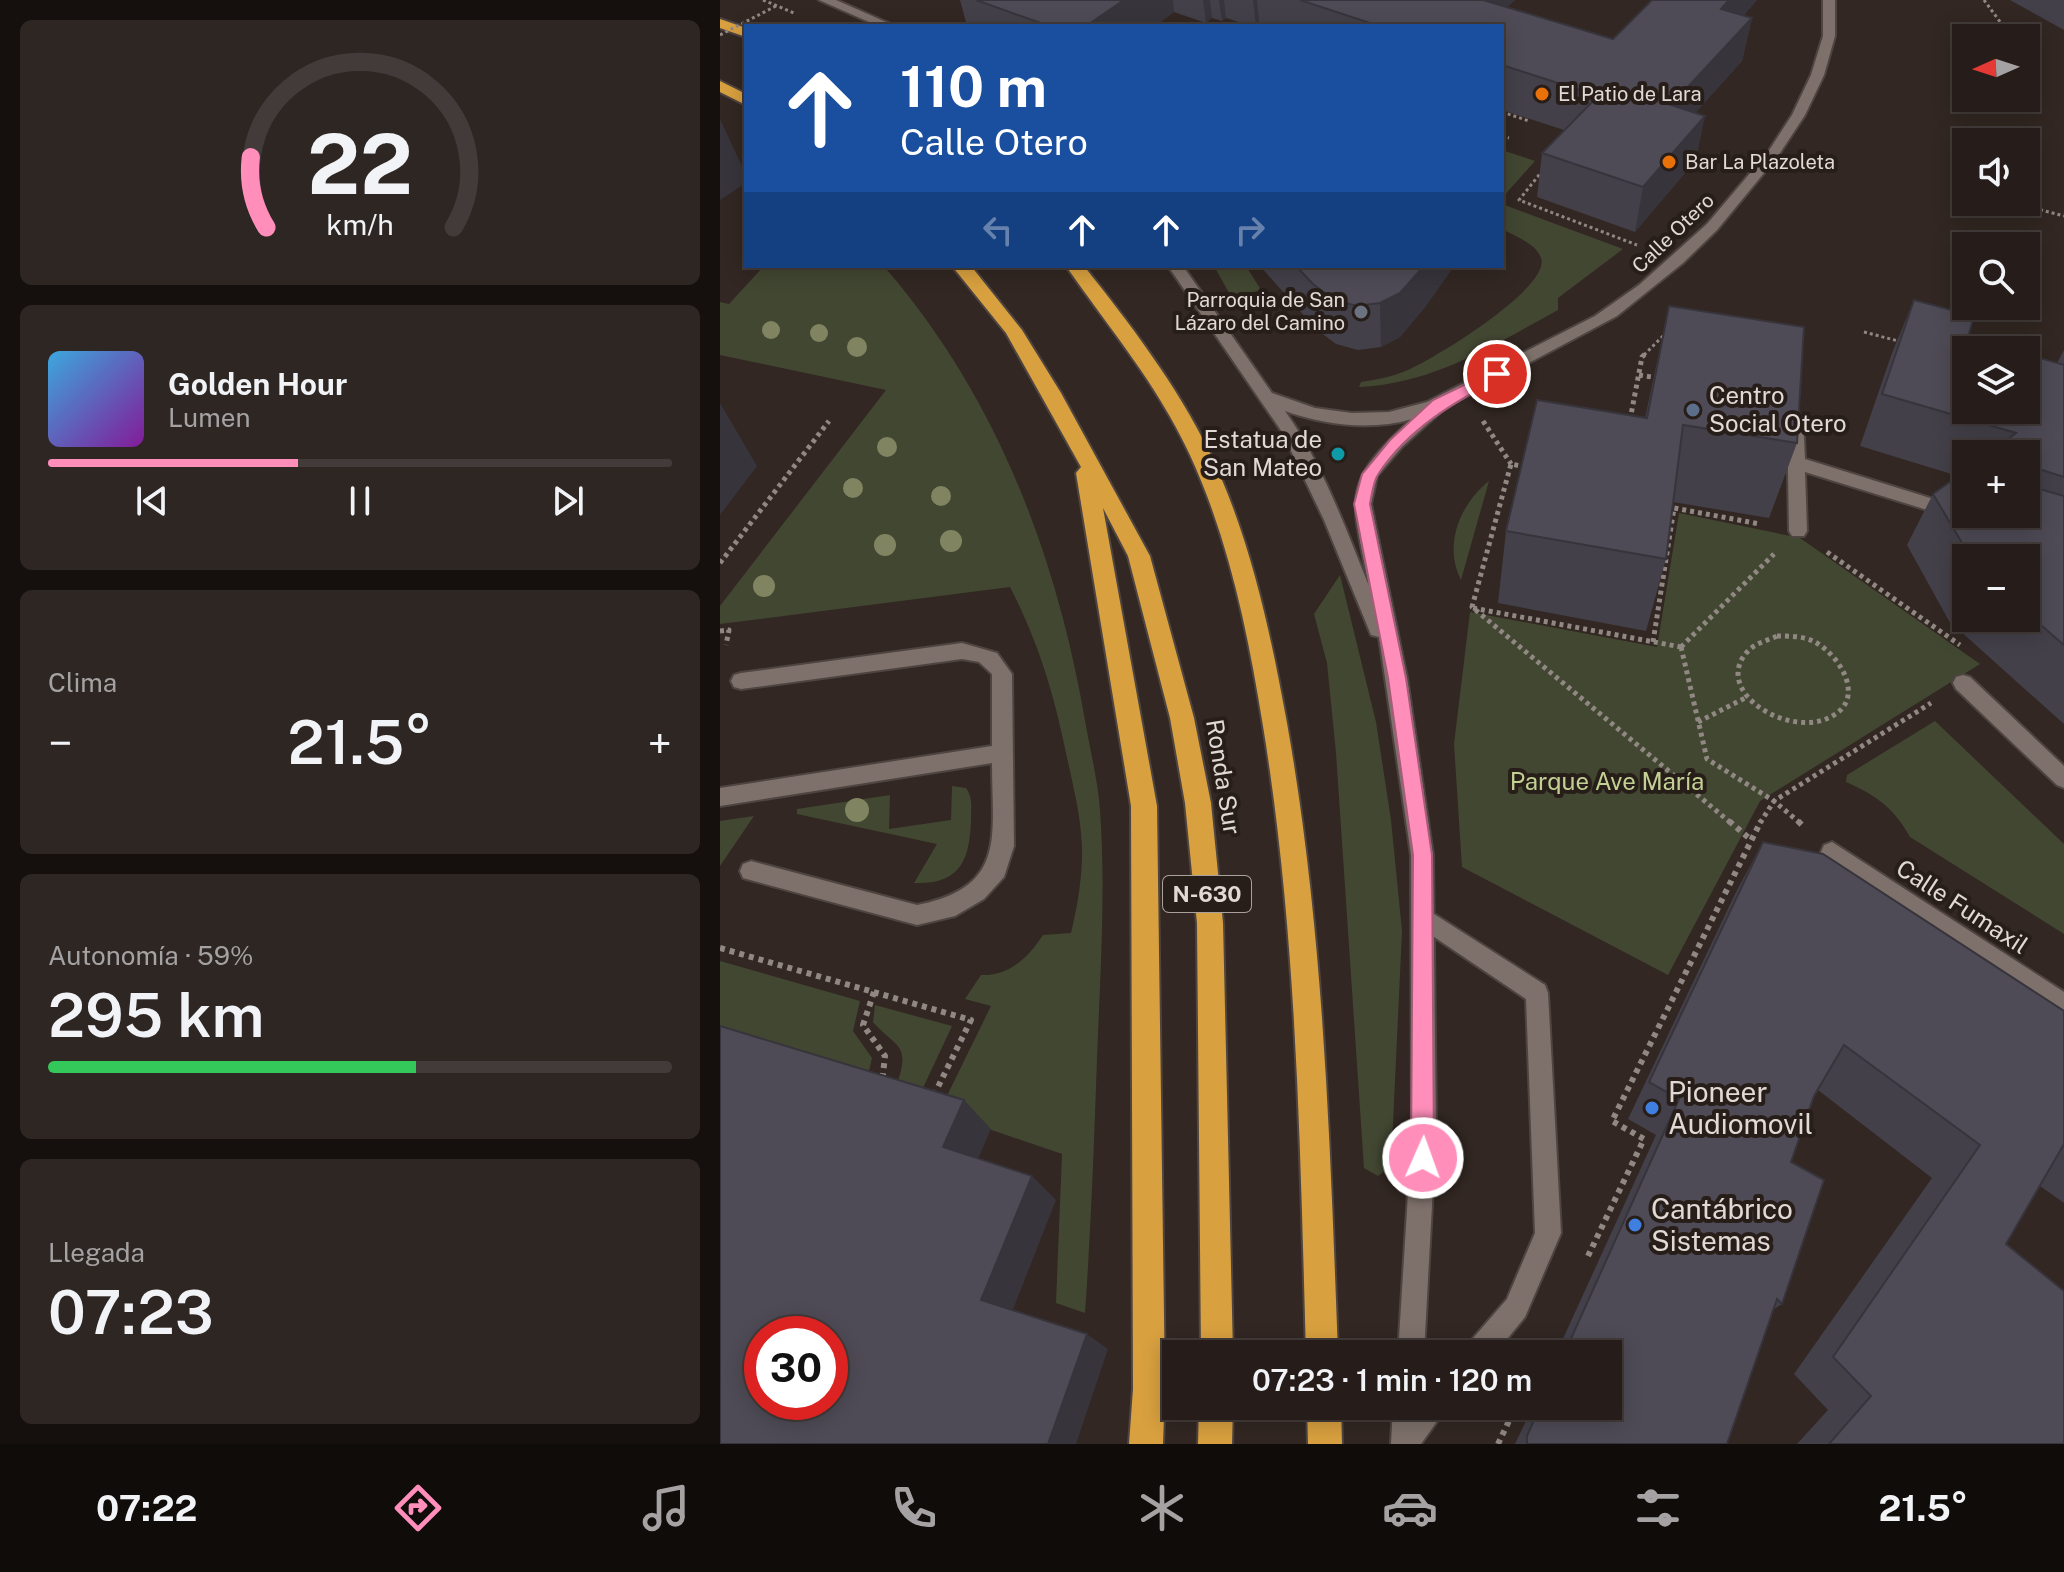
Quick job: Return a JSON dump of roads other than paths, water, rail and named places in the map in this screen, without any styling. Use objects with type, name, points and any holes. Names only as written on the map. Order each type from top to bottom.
[{"type":"highway","points":[[720,23],[744,32]]},
{"type":"highway","points":[[720,86],[744,99]]},
{"type":"highway","name":"Ronda Sur","points":[[963,268],[1013,330],[1051,393],[1139,556],[1182,718],[1198,803],[1210,923],[1217,1340]]},
{"type":"highway","points":[[1077,268],[1136,345],[1168,394],[1199,452],[1224,511],[1255,615],[1278,736],[1300,888],[1312,1066],[1322,1340]]},
{"type":"highway","points":[[1083,455],[1144,806],[1149,1389],[1146,1444]]},
{"type":"highway","points":[[1215,1444],[1216,1420]]},
{"type":"highway","points":[[1324,1420],[1325,1444]]},
{"type":"street","points":[[825,0],[884,24]]},
{"type":"street","name":"Calle Otero","points":[[1439,404],[1608,315],[1641,291],[1714,227],[1774,151],[1809,94],[1829,35],[1829,0]]},
{"type":"street","points":[[1176,268],[1290,430],[1333,520],[1397,678]]},
{"type":"street","points":[[1265,396],[1288,408],[1328,418],[1403,416],[1439,404]]},
{"type":"street","points":[[1786,397],[1797,420],[1798,531]]},
{"type":"street","points":[[1412,1340],[1424,1130],[1422,855],[1397,678],[1362,504],[1369,474],[1396,443],[1439,404]]},
{"type":"street","points":[[1797,463],[1952,512]]},
{"type":"street","points":[[741,681],[962,651],[984,653],[996,662],[1002,674],[1003,846],[996,870],[976,892],[947,909],[917,915],[751,871]]},
{"type":"street","points":[[1963,683],[2064,779]]},
{"type":"street","points":[[720,797],[1003,753]]},
{"type":"street","name":"Calle Fumaxil","points":[[1832,852],[2064,1005]]},
{"type":"street","points":[[1423,917],[1537,993],[1548,1233],[1516,1308],[1490,1340]]},
{"type":"street","points":[[1405,1442],[1406,1420]]},
{"type":"street","points":[[1405,1442],[1423,1420]]},
{"type":"place","name":"El Patio de Lara","points":[[1542,94]]},
{"type":"place","name":"Bar La Plazoleta","points":[[1669,162]]},
{"type":"place","name":"Parroquia de San Lázaro del Camino","points":[[1361,312]]},
{"type":"place","name":"Centro Social Otero","points":[[1693,410]]},
{"type":"place","name":"Estatua de San Mateo","points":[[1338,454]]},
{"type":"place","name":"Pioneer Audiomovil","points":[[1652,1108]]},
{"type":"place","name":"Cantábrico Sistemas","points":[[1635,1225]]},
{"type":"park label","name":"Parque Ave María","points":[[1607,782]]}]
